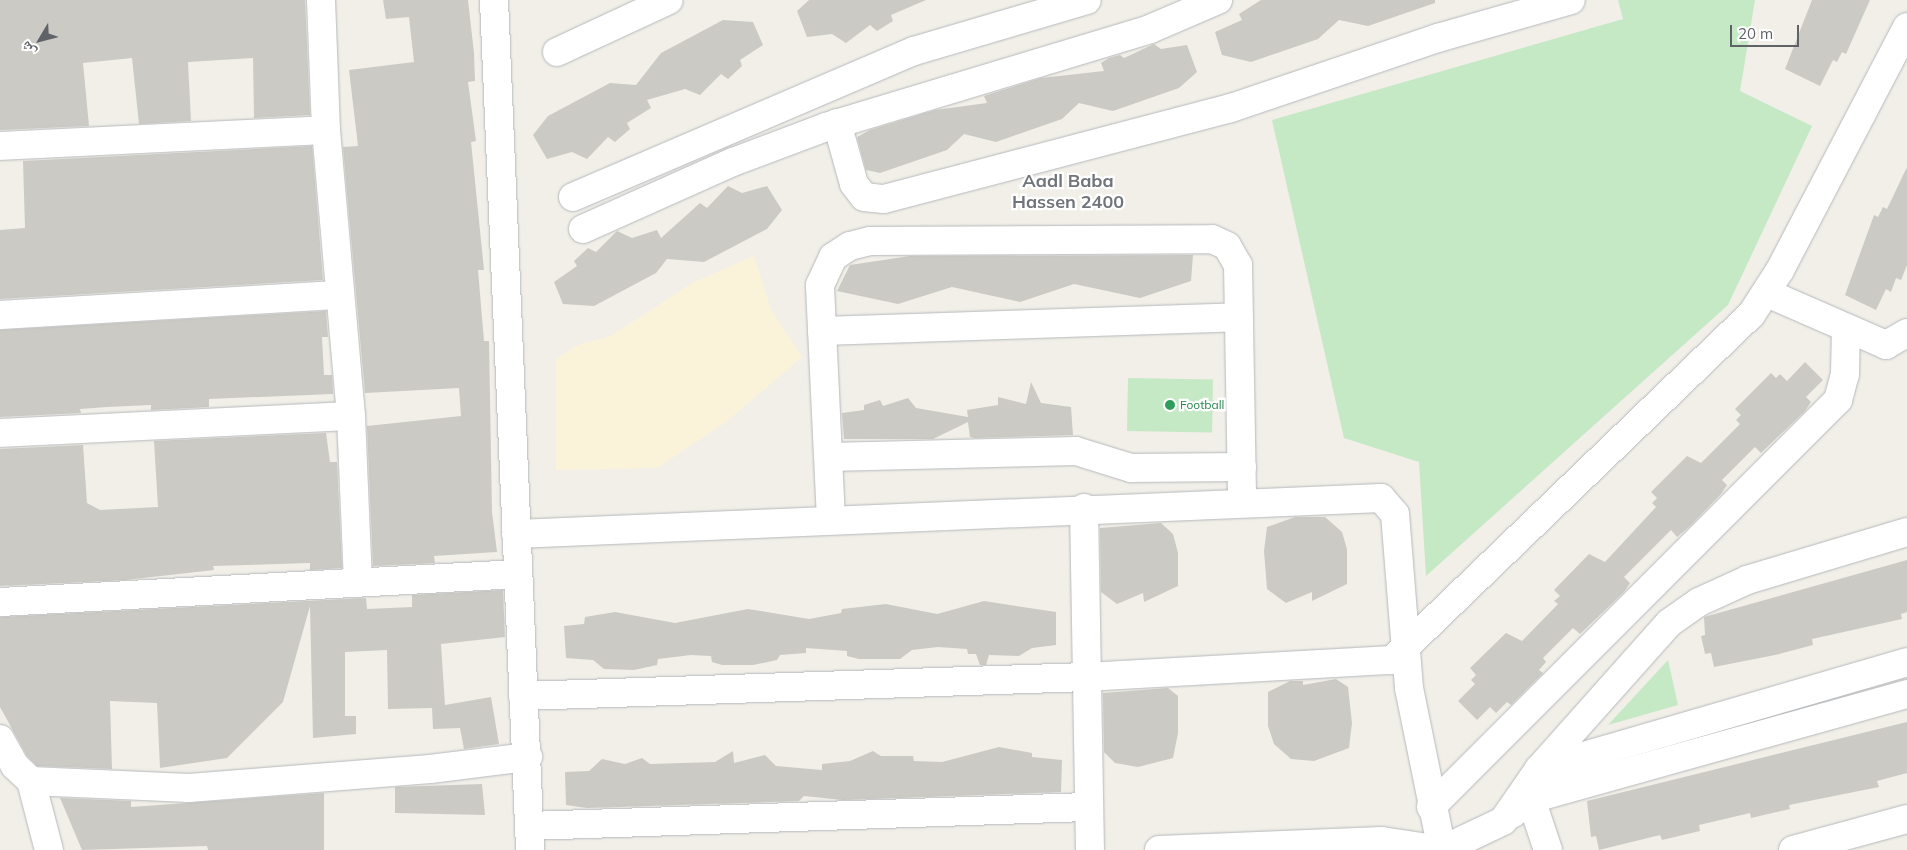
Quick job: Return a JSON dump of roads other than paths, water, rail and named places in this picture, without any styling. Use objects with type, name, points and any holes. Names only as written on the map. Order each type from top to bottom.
[{"type":"street","points":[[321,0],[326,130],[351,416],[358,582]]},
{"type":"street","points":[[494,0],[522,696],[528,757],[530,838],[1088,807]]},
{"type":"street","points":[[557,52],[669,0]]},
{"type":"street","points":[[574,197],[914,51],[1087,0]]},
{"type":"street","points":[[583,229],[732,162],[838,123],[1150,28],[1218,0]]},
{"type":"street","points":[[838,123],[854,184],[864,197],[884,199],[1231,108],[1438,38],[1571,0]]},
{"type":"street","points":[[522,696],[1086,677],[1380,664],[1404,652],[1734,335],[1767,293],[1907,28]]},
{"type":"street","points":[[0,146],[326,130]]},
{"type":"street","points":[[832,520],[820,285],[827,266],[850,246],[870,241],[1212,239],[1228,246],[1236,258],[1239,317],[1242,501]]},
{"type":"street","points":[[1767,293],[1886,345],[1907,333]]},
{"type":"street","points":[[0,315],[339,295]]},
{"type":"street","points":[[822,331],[1239,317]]},
{"type":"street","points":[[1431,808],[1838,400],[1845,374],[1846,328]]},
{"type":"street","points":[[0,433],[351,416]]},
{"type":"street","points":[[828,458],[1076,451],[1132,468],[1242,467]]},
{"type":"street","points":[[516,534],[1374,496],[1387,502],[1396,522],[1404,652],[1431,808],[1442,850]]},
{"type":"street","points":[[1084,508],[1090,850]]},
{"type":"street","points":[[1503,821],[1539,769],[1669,623],[1699,602],[1747,580],[1907,532]]},
{"type":"street","points":[[0,602],[518,574]]},
{"type":"street","points":[[1539,769],[1907,662]]},
{"type":"street","points":[[1159,850],[1382,841],[1442,850],[1503,821],[1530,799],[1907,694]]},
{"type":"street","points":[[0,739],[49,850]]},
{"type":"street","points":[[15,771],[189,788],[430,770],[528,757]]},
{"type":"street","points":[[1530,799],[1548,850]]},
{"type":"street","points":[[1793,850],[1907,819]]},
{"type":"place","name":"Football","points":[[1170,405]]},
{"type":"district","name":"Aadl Baba Hassen 2400","points":[[1068,192]]}]
